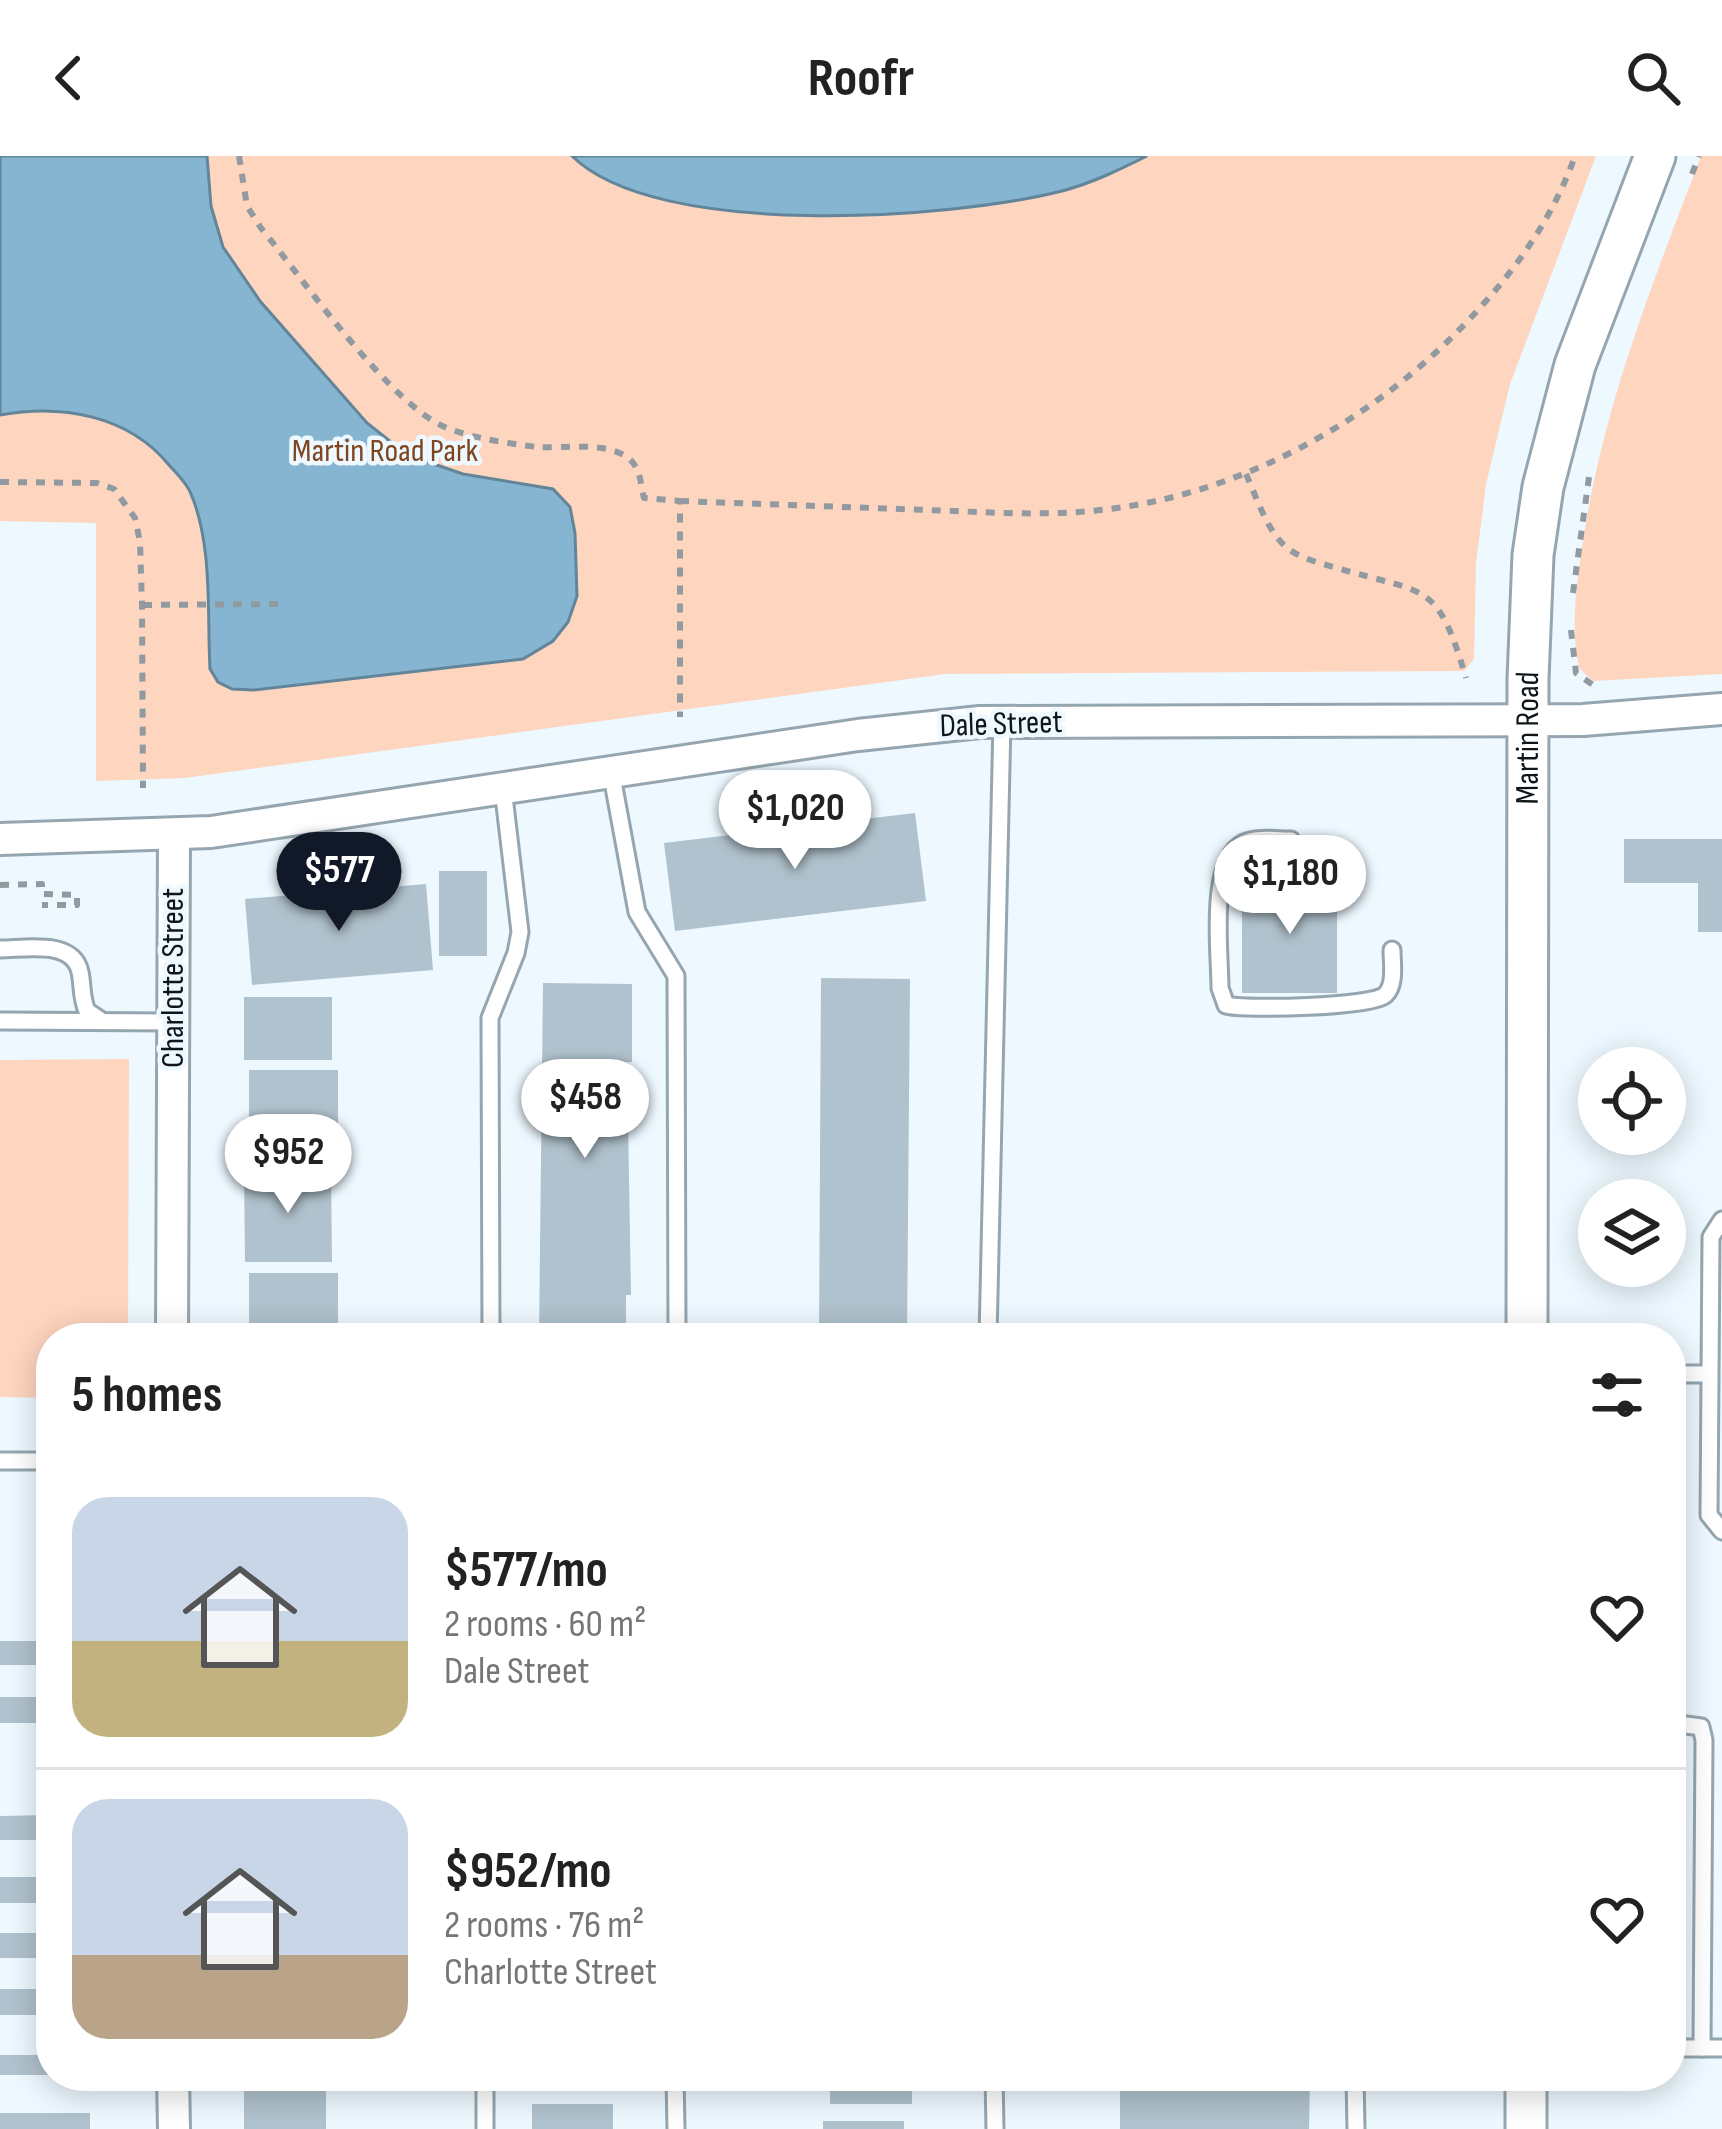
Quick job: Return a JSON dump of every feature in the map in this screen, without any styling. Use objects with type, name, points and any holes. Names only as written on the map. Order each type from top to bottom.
[{"type":"street","name":"Martin Road","points":[[1527,1323],[1528,608],[1548,465],[1575,364],[1655,156]]},
{"type":"street","name":"Dale Street","points":[[0,838],[174,835],[897,730],[1002,722],[1583,720],[1722,709]]},
{"type":"street","name":"Charlotte Street","points":[[172,1323],[174,835]]},
{"type":"street","points":[[173,2091],[174,2129]]},
{"type":"street","points":[[1526,2091],[1526,2129]]},
{"type":"lane","points":[[988,1323],[1002,722]]},
{"type":"lane","points":[[611,771],[637,912],[676,976],[677,1323]]},
{"type":"lane","points":[[491,1323],[490,1018],[520,932],[503,788]]},
{"type":"lane","points":[[1291,840],[1248,840],[1230,852],[1220,878],[1220,988],[1226,1005],[1264,1010],[1297,1004],[1371,1003],[1387,994],[1392,982],[1392,950]]},
{"type":"lane","points":[[0,949],[67,952],[80,971],[87,1011],[101,1021]]},
{"type":"lane","points":[[0,1021],[173,1022]]},
{"type":"lane","points":[[1722,1220],[1711,1237],[1708,1374],[1709,1515],[1722,1531]]},
{"type":"lane","points":[[1686,1374],[1708,1374]]},
{"type":"lane","points":[[0,1460],[36,1461]]},
{"type":"lane","points":[[1686,1726],[1701,1727],[1704,1740],[1702,2048]]},
{"type":"lane","points":[[1686,2048],[1722,2048]]},
{"type":"lane","points":[[484,2091],[485,2129]]},
{"type":"lane","points":[[675,2091],[676,2129]]},
{"type":"lane","points":[[994,2091],[994,2129]]},
{"type":"lane","points":[[1355,2091],[1356,2129]]},
{"type":"path","points":[[239,156],[248,206],[262,228],[407,404],[445,427],[539,447],[610,450],[630,458],[638,468],[644,498],[1037,514],[1109,509],[1189,494],[1293,451],[1368,407],[1423,364],[1513,269],[1563,192],[1575,156]]},
{"type":"path","points":[[1690,178],[1699,156]]},
{"type":"path","points":[[1572,604],[1591,466]]},
{"type":"path","points":[[1246,473],[1270,528],[1288,548],[1310,560],[1402,584],[1425,595],[1447,619],[1466,678]]},
{"type":"path","points":[[0,482],[97,483],[114,489],[135,518],[142,605],[143,788]]},
{"type":"path","points":[[680,501],[680,717]]},
{"type":"path","points":[[142,605],[278,604]]},
{"type":"path","points":[[1571,617],[1572,655],[1580,679]]},
{"type":"path","points":[[0,885],[42,884],[42,894],[77,895],[77,905],[42,904]]},
{"type":"green space","name":"Martin Road Park","points":[[0,156],[1596,156],[1510,384],[1486,484],[1476,564],[1474,659],[1464,671],[945,674],[185,778],[96,781],[96,523],[0,521]]},
{"type":"green space","points":[[1701,156],[1722,156],[1722,674],[1593,681],[1579,668],[1575,621],[1592,490],[1631,346]]},
{"type":"green space","points":[[129,1059],[128,1323],[36,1323],[36,1398],[0,1397],[0,1060]]},
{"type":"water","points":[[0,156],[207,156],[211,206],[223,247],[260,301],[367,423],[425,461],[463,474],[553,489],[570,507],[577,596],[568,622],[553,641],[523,659],[253,690],[232,689],[218,682],[210,669],[203,536],[191,494],[181,479],[153,448],[114,424],[47,411],[0,415]]},
{"type":"water","points":[[572,156],[1147,156],[1073,188],[1013,201],[807,216],[669,201],[613,183]]},
{"type":"building","points":[[915,813],[926,901],[675,931],[664,843]]},
{"type":"building","points":[[1624,839],[1722,839],[1722,932],[1698,932],[1698,883],[1624,883]]},
{"type":"building","points":[[439,871],[487,871],[487,956],[439,956]]},
{"type":"building","points":[[1242,881],[1337,881],[1337,993],[1242,993]]},
{"type":"building","points":[[426,884],[433,970],[252,985],[245,899]]},
{"type":"building","points":[[821,978],[910,979],[907,1323],[819,1323]]},
{"type":"building","points":[[543,983],[632,984],[632,1062],[627,1062],[631,1295],[626,1295],[626,1323],[539,1323]]},
{"type":"building","points":[[244,997],[332,997],[332,1060],[244,1060]]},
{"type":"building","points":[[249,1070],[338,1070],[338,1161],[249,1161]]},
{"type":"building","points":[[244,1171],[331,1171],[332,1262],[245,1262]]},
{"type":"building","points":[[249,1273],[338,1273],[338,1323],[249,1323]]},
{"type":"building","points":[[0,1641],[36,1641],[36,1665],[0,1665]]},
{"type":"building","points":[[0,1697],[36,1697],[36,1723],[0,1723]]},
{"type":"building","points":[[36,1815],[36,1840],[0,1840],[0,1816]]},
{"type":"building","points":[[0,1877],[36,1877],[36,1903],[0,1903]]},
{"type":"building","points":[[0,1933],[36,1933],[36,1958],[0,1958]]},
{"type":"building","points":[[0,1989],[36,1989],[36,2015],[0,2015]]},
{"type":"building","points":[[0,2055],[36,2055],[36,2075],[0,2075]]},
{"type":"building","points":[[244,2091],[326,2091],[326,2129],[244,2129]]},
{"type":"building","points":[[830,2091],[912,2091],[912,2104],[830,2104]]},
{"type":"building","points":[[1120,2091],[1310,2091],[1309,2129],[1120,2129]]},
{"type":"building","points":[[532,2104],[613,2104],[613,2129],[532,2129]]},
{"type":"building","points":[[0,2113],[90,2113],[90,2129],[0,2129]]},
{"type":"building","points":[[823,2121],[904,2121],[904,2129],[823,2129]]}]
